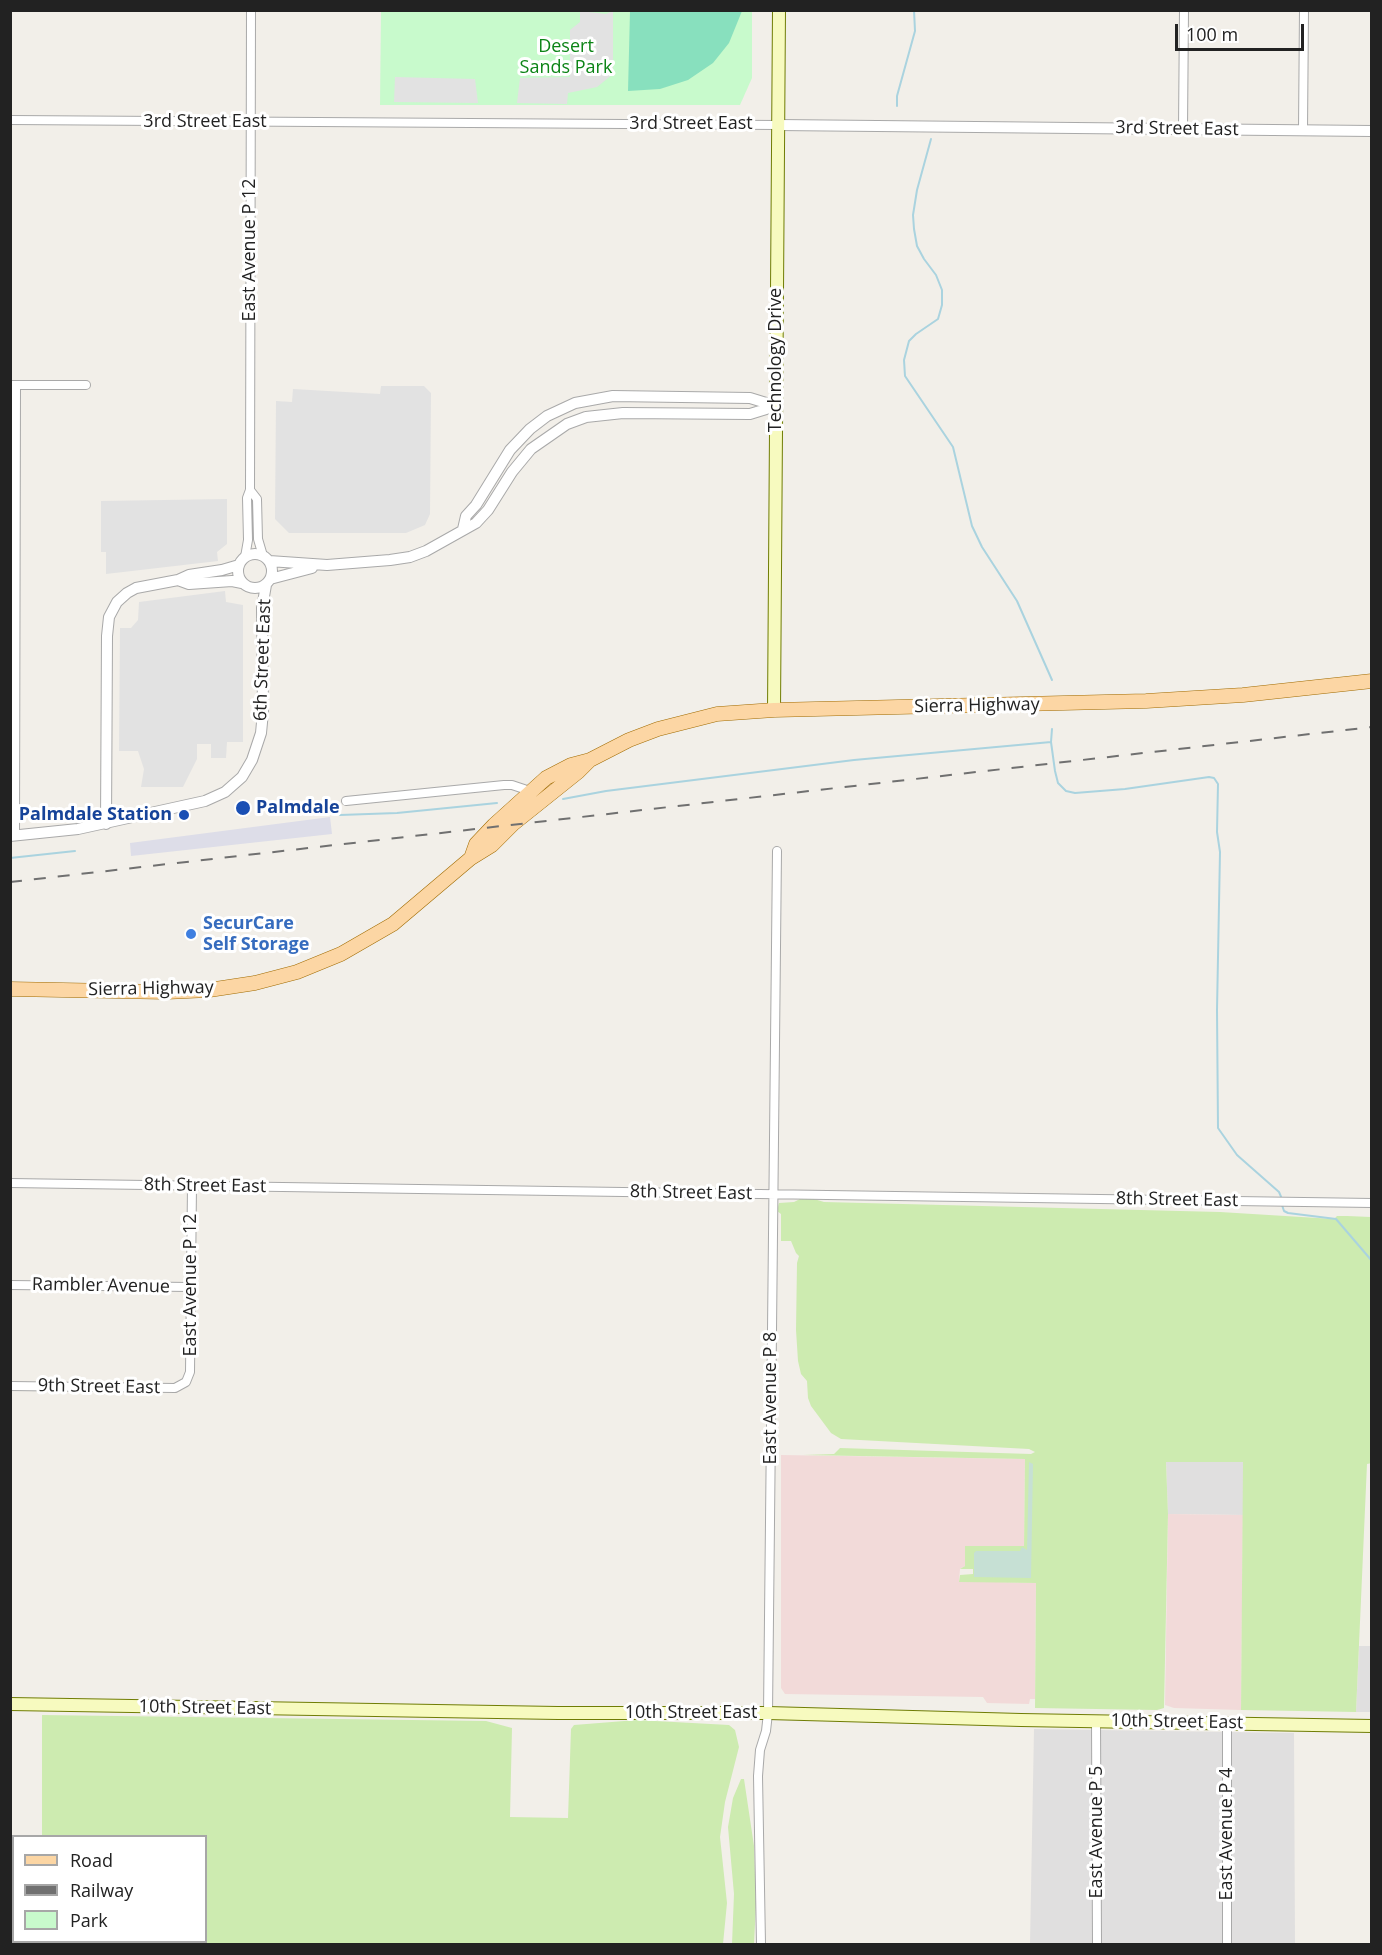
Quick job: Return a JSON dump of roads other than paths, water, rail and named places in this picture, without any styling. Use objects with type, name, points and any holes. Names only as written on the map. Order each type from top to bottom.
[{"type":"main road","name":"Technology Drive","points":[[774,710],[779,10]]},
{"type":"main road","name":"Sierra Highway","points":[[471,858],[476,844],[546,778],[571,765],[590,760],[629,740],[717,714],[774,710],[1146,701],[1243,695],[1371,681]]},
{"type":"main road","name":"Sierra Highway","points":[[10,989],[166,992],[209,990],[255,983],[297,972],[340,954],[393,924],[471,858],[492,845],[513,824],[579,772],[590,760]]},
{"type":"main road","name":"10th Street East","points":[[10,1704],[558,1713],[768,1713],[1371,1726]]},
{"type":"street","name":"East Avenue P 12","points":[[242,561],[248,540],[247,498],[250,490],[251,10]]},
{"type":"street","points":[[1183,129],[1184,10]]},
{"type":"street","points":[[1303,130],[1304,10]]},
{"type":"street","name":"3rd Street East","points":[[10,120],[1371,131]]},
{"type":"street","points":[[13,836],[13,385],[87,385]]},
{"type":"street","points":[[462,530],[466,516],[476,505],[510,450],[530,429],[547,416],[575,403],[613,396],[750,398],[776,406]]},
{"type":"street","points":[[106,824],[106,636],[109,617],[117,602],[127,592],[146,585],[178,580],[189,575],[222,570],[254,554],[266,559],[327,565],[410,557],[426,551],[476,523],[531,449],[567,424],[603,414],[750,414],[776,406]]},
{"type":"street","name":"East Avenue P 12","points":[[250,490],[257,499],[258,539],[266,559]]},
{"type":"street","points":[[266,559],[272,573],[268,582]]},
{"type":"street","points":[[242,561],[238,574],[242,583]]},
{"type":"street","points":[[178,580],[189,584],[232,581],[256,589],[268,582],[327,565]]},
{"type":"street","name":"6th Street East","points":[[13,836],[56,833],[106,824],[205,801],[225,792],[242,777],[252,759],[261,733],[263,712],[262,608],[268,582]]},
{"type":"street","points":[[345,801],[504,785],[530,791]]},
{"type":"street","name":"East Avenue P 8","points":[[761,1944],[758,1776],[760,1750],[766,1731],[768,1713],[777,851]]},
{"type":"street","name":"8th Street East","points":[[10,1183],[1371,1203]]},
{"type":"street","name":"East Avenue P 12","points":[[186,1382],[190,1372],[192,1186]]},
{"type":"street","name":"Rambler Avenue","points":[[10,1285],[190,1287]]},
{"type":"street","name":"9th Street East","points":[[10,1386],[175,1388],[186,1382]]},
{"type":"street","name":"East Avenue P 5","points":[[1096,1720],[1097,1944]]},
{"type":"street","name":"East Avenue P 4","points":[[1227,1723],[1227,1944]]},
{"type":"waterway","points":[[897,106],[897,96],[915,31],[914,10]]},
{"type":"waterway","points":[[931,139],[917,190],[913,215],[917,246],[936,275],[942,290],[942,305],[938,319],[909,341],[904,360],[905,376],[953,447],[972,526],[982,547],[1017,601],[1052,680]]},
{"type":"waterway","points":[[1052,729],[1051,742],[1055,771],[1058,783],[1066,791],[1075,793],[1125,789],[1209,777],[1214,778],[1218,784],[1217,832],[1220,852],[1217,1010],[1218,1128],[1237,1155],[1279,1192],[1282,1199]]},
{"type":"waterway","points":[[563,799],[606,791],[854,760],[1051,742]]},
{"type":"waterway","points":[[340,815],[397,813],[497,803]]},
{"type":"waterway","points":[[10,858],[75,851]]},
{"type":"waterway","points":[[1282,1205],[1284,1211],[1288,1213],[1336,1219],[1372,1261]]},
{"type":"railway","points":[[10,882],[1372,727]]},
{"type":"place","name":"Palmdale","points":[[243,808]]},
{"type":"place","name":"Palmdale Station","points":[[184,815]]},
{"type":"place","name":"SecurCare Self Storage","points":[[191,934]]},
{"type":"park label","name":"Desert Sands Park","points":[[566,57]]}]
